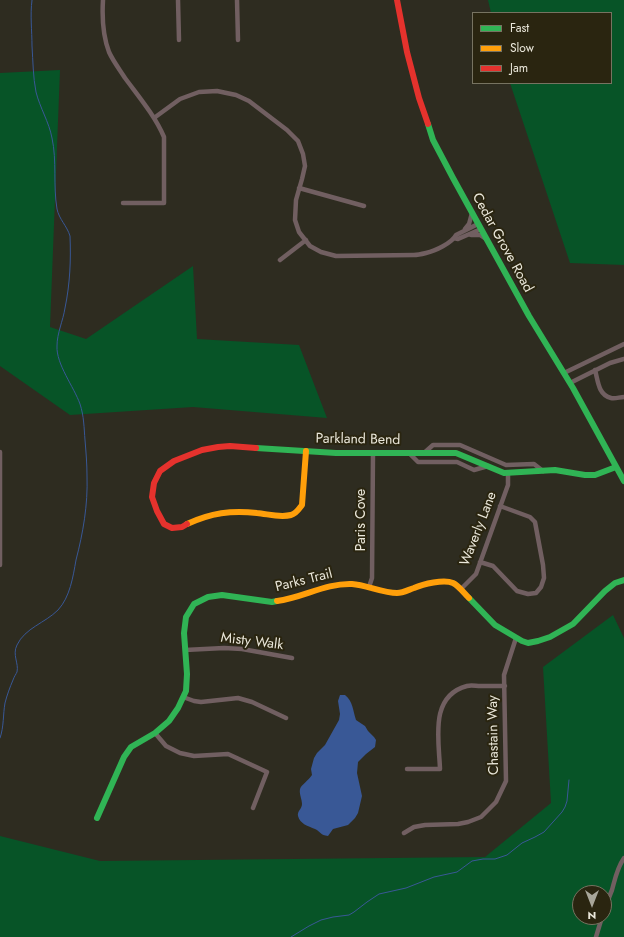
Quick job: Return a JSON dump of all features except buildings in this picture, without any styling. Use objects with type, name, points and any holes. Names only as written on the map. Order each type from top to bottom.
[{"type":"street","points":[[103,0],[102,13],[104,31],[109,52],[118,68],[154,118],[164,137],[164,203],[123,203]]},
{"type":"street","points":[[178,0],[179,40]]},
{"type":"street","points":[[237,0],[238,40]]},
{"type":"street","name":"Cedar Grove Road","points":[[397,0],[407,52],[419,98],[433,140],[529,316],[570,383],[624,481]]},
{"type":"street","points":[[154,118],[180,99],[199,92],[217,91],[236,95],[249,101],[287,130],[298,141],[303,154],[305,166],[296,200],[295,220],[299,232],[310,246],[322,252],[336,256],[414,255],[426,253],[442,246],[456,235],[479,226]]},
{"type":"street","points":[[299,188],[364,206]]},
{"type":"street","points":[[464,233],[469,224],[472,213]]},
{"type":"street","points":[[464,233],[477,234],[486,239]]},
{"type":"street","points":[[280,260],[306,240]]},
{"type":"street","points":[[564,373],[624,344]]},
{"type":"street","points":[[570,383],[610,363],[624,359]]},
{"type":"street","points":[[595,370],[600,389],[604,395],[611,398],[624,397]]},
{"type":"street","name":"Parkland Bend","points":[[424,453],[433,445],[460,446],[506,465],[534,464],[543,471]]},
{"type":"street","name":"Parkland Bend","points":[[306,451],[302,505],[293,515],[285,516],[234,512],[201,518],[182,527],[172,528],[164,524],[156,511],[152,497],[154,484],[160,471],[174,461],[195,452],[218,447],[230,446],[306,451],[336,453],[456,453],[504,473],[555,470],[585,475],[595,475],[616,467]]},
{"type":"street","points":[[0,452],[0,564]]},
{"type":"street","name":"Paris Cove","points":[[369,587],[372,578],[373,453]]},
{"type":"street","name":"Parkland Bend","points":[[409,453],[418,462],[457,462],[474,470],[488,466]]},
{"type":"street","name":"Waverly Lane","points":[[461,589],[476,574],[508,485],[508,473]]},
{"type":"street","points":[[480,562],[492,566],[517,591],[528,594],[536,593],[541,587],[544,578],[543,565],[535,522],[530,517],[500,506]]},
{"type":"street","name":"Parks Trail","points":[[97,818],[124,757],[131,747],[154,733],[169,721],[178,708],[186,691],[187,674],[184,633],[186,617],[194,604],[208,597],[222,595],[272,602],[286,600],[320,588],[335,585],[352,584],[396,593],[445,581],[453,583],[461,589],[481,612],[495,625],[522,641],[533,642],[550,638],[573,624],[604,591],[615,583],[624,580]]},
{"type":"street","name":"Chastain Way","points":[[404,833],[414,827],[425,825],[458,824],[468,822],[481,817],[496,802],[506,781],[504,674],[516,638]]},
{"type":"street","name":"Misty Walk","points":[[185,650],[224,648],[242,649],[292,658]]},
{"type":"street","points":[[406,769],[440,769],[438,723],[445,701],[455,692],[468,686],[505,686]]},
{"type":"street","points":[[183,697],[201,702],[238,698],[252,702],[286,718]]},
{"type":"street","points":[[154,733],[166,746],[180,753],[194,756],[228,754],[267,772],[253,808]]},
{"type":"street","points":[[612,889],[616,873],[624,858]]},
{"type":"street","points":[[596,937],[600,925]]},
{"type":"green space","points":[[488,0],[624,0],[624,265],[570,263],[510,84],[612,84],[612,12],[491,12]]},
{"type":"green space","points":[[60,70],[50,327],[86,339],[193,266],[197,339],[299,345],[327,418],[193,407],[70,415],[0,366],[0,73]]},
{"type":"green space","points":[[613,615],[624,638],[624,937],[0,937],[0,836],[100,861],[485,857],[551,803],[543,667]]},
{"type":"water","points":[[340,695],[345,695],[348,697],[356,720],[365,726],[376,740],[375,747],[358,762],[357,773],[362,796],[358,813],[348,825],[333,829],[328,836],[323,835],[299,819],[298,814],[302,804],[300,789],[312,775],[311,769],[314,758],[325,745],[339,720],[340,714],[338,701]]},
{"type":"waterway","points":[[0,738],[5,703],[17,672],[15,656],[17,645],[25,634],[58,610],[68,593],[81,540],[87,498],[87,462],[82,413],[80,404],[62,368],[57,353],[58,336],[67,299],[70,263],[70,236],[59,216],[57,209],[52,138],[35,86],[32,46],[32,0]]},
{"type":"waterway","points":[[291,937],[321,920],[349,915],[379,894],[406,888],[434,877],[457,872],[472,861],[495,859],[507,855],[522,843],[544,832],[562,812],[567,801],[569,780]]},
{"type":"traffic: fast","points":[[428,124],[433,140],[453,178],[529,316],[573,388],[624,481]]},
{"type":"traffic: fast","points":[[256,448],[336,453],[456,453],[504,473],[555,470],[585,475],[595,475],[616,467]]},
{"type":"traffic: fast","points":[[469,598],[495,625],[528,643],[550,637],[573,624],[605,591],[615,583],[624,580]]},
{"type":"traffic: fast","points":[[97,818],[124,757],[131,747],[155,733],[169,721],[178,708],[186,691],[187,674],[184,633],[186,617],[194,604],[208,597],[222,595],[272,602],[277,601]]},
{"type":"traffic: slow","points":[[187,524],[204,517],[230,512],[261,513],[274,516],[294,514],[302,505],[306,451]]},
{"type":"traffic: slow","points":[[277,601],[342,584],[352,584],[397,593],[418,586],[439,582],[449,582],[455,584],[469,598]]},
{"type":"traffic: jam","points":[[397,0],[407,52],[419,98],[428,124]]},
{"type":"traffic: jam","points":[[187,524],[182,527],[172,528],[164,524],[157,511],[152,497],[154,483],[160,471],[174,461],[202,450],[230,446],[256,448]]}]
